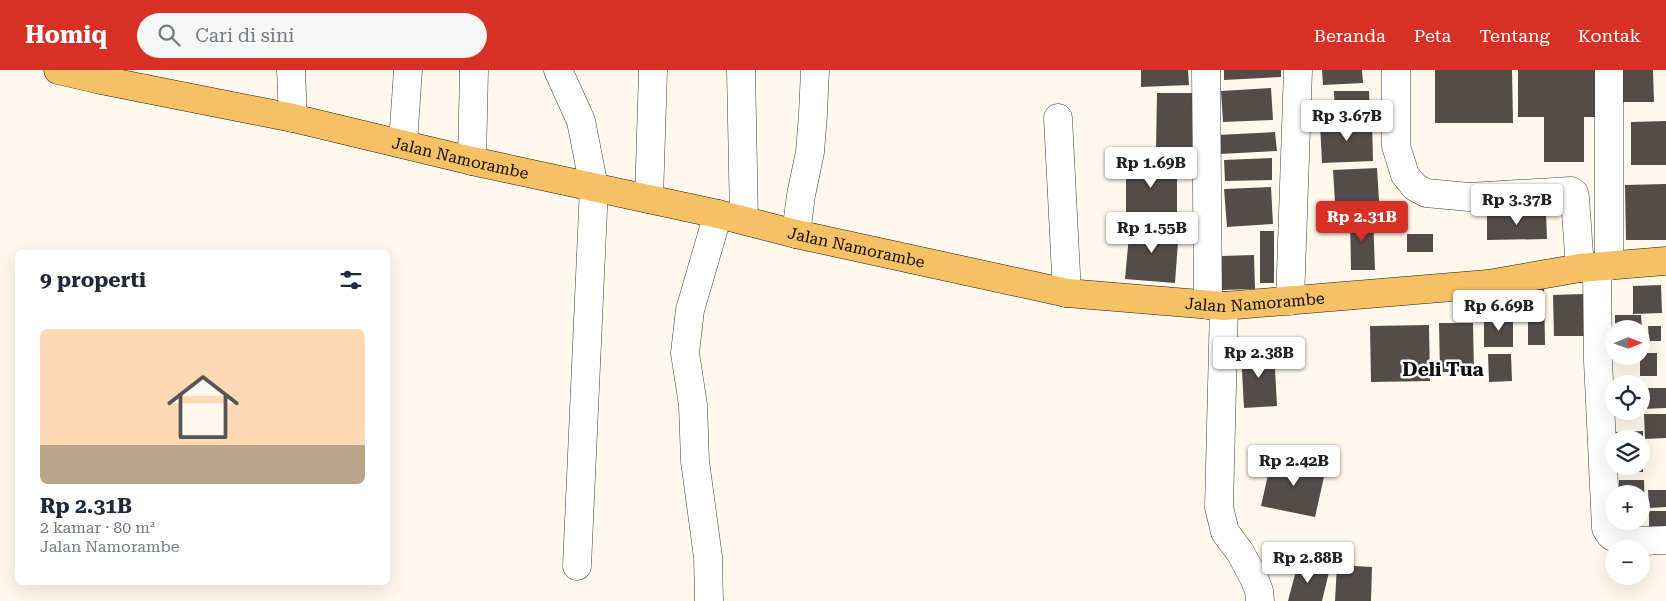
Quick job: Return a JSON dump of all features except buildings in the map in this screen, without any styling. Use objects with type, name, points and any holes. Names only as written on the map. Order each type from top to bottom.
[{"type":"main road","name":"Jalan Namorambe","points":[[58,70],[101,75],[472,161],[718,214],[796,234],[1067,293],[1216,306],[1488,284],[1595,267],[1666,261]]},
{"type":"street","points":[[291,70],[293,118]]},
{"type":"street","points":[[403,144],[408,70]]},
{"type":"street","points":[[472,161],[474,70]]},
{"type":"street","points":[[558,70],[581,120],[594,187],[577,566]]},
{"type":"street","points":[[649,200],[653,70]]},
{"type":"street","points":[[741,70],[744,220]]},
{"type":"street","points":[[796,234],[801,195],[810,152],[814,115],[815,70]]},
{"type":"street","points":[[1206,70],[1216,306],[1219,507],[1225,532],[1240,552],[1254,578],[1259,591],[1260,601]]},
{"type":"street","points":[[1290,301],[1298,70]]},
{"type":"street","points":[[1396,70],[1396,146],[1405,175],[1415,187],[1426,193],[1469,197],[1571,191],[1574,193],[1595,267]]},
{"type":"street","points":[[1609,70],[1595,267],[1606,528],[1612,537],[1620,540],[1666,540]]},
{"type":"street","points":[[1058,118],[1067,293]]},
{"type":"street","points":[[709,601],[708,557],[695,461],[693,405],[685,353],[690,310],[718,214]]},
{"type":"district","name":"Deli Tua","points":[[1443,369]]}]
